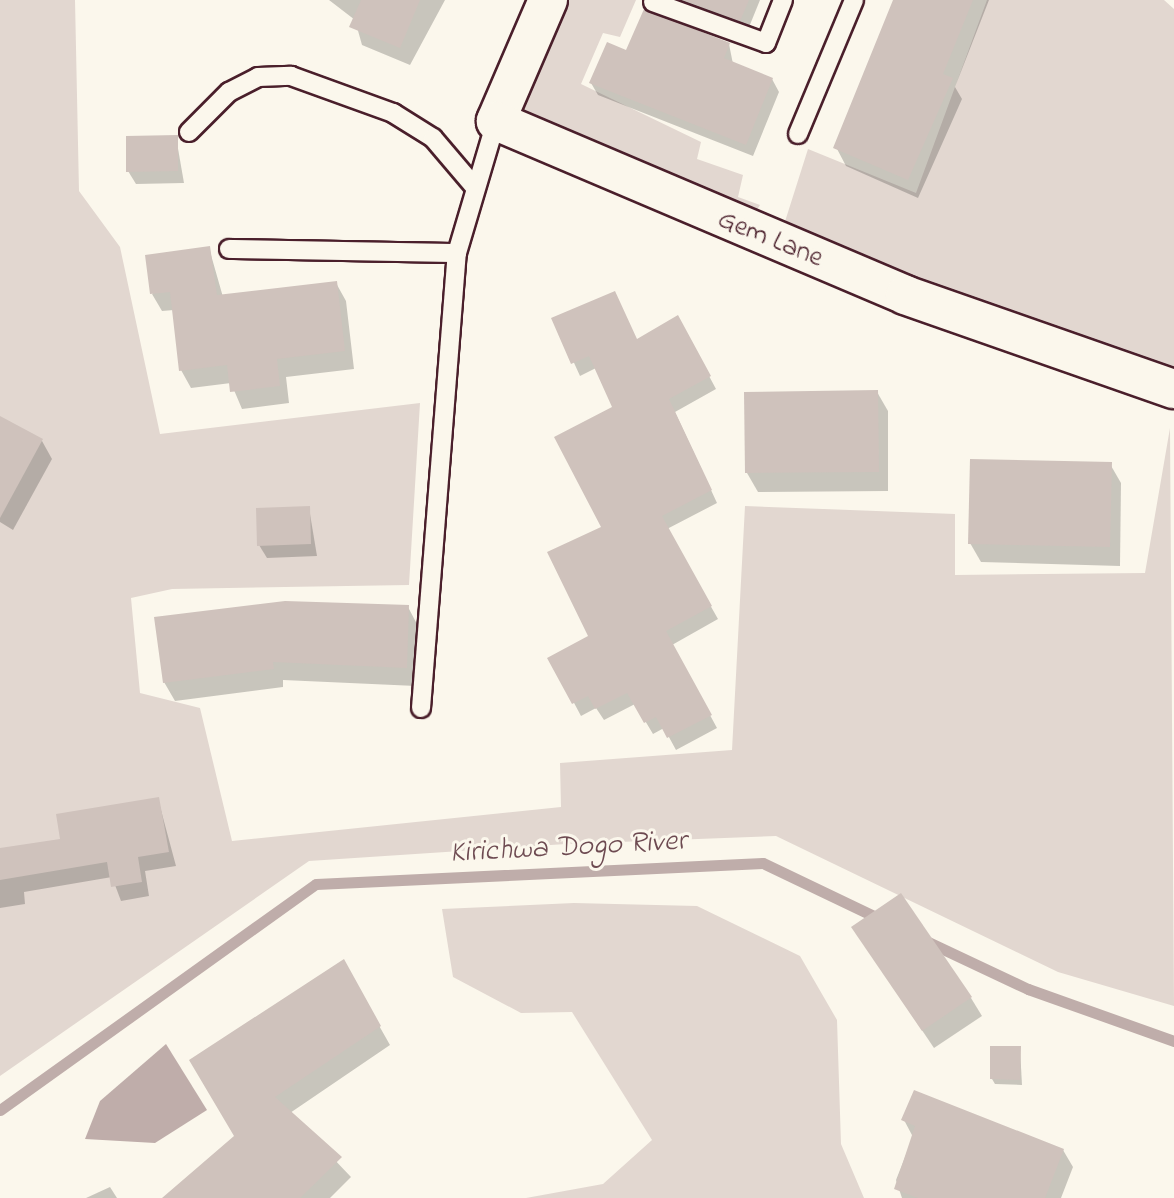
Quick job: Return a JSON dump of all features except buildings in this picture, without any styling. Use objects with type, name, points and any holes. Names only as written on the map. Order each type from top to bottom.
[{"type":"street","points":[[496,121],[548,0]]},
{"type":"street","name":"Gem Lane","points":[[496,121],[905,295],[1174,389]]},
{"type":"lane","points":[[653,2],[766,43],[783,0]]},
{"type":"lane","points":[[798,134],[854,0]]},
{"type":"lane","points":[[189,132],[229,92],[258,77],[291,76],[393,113],[433,138],[473,185]]},
{"type":"lane","points":[[421,708],[457,253],[473,185],[496,121]]},
{"type":"lane","points":[[229,249],[457,253]]},
{"type":"shaded area","points":[[0,0],[75,0],[79,191],[120,247],[160,434],[420,403],[409,585],[172,589],[131,598],[140,693],[200,708],[232,841],[561,807],[560,763],[732,750],[745,506],[955,514],[955,575],[1145,573],[1170,428],[1174,1006],[1058,972],[776,836],[566,844],[309,861],[0,1076]]},
{"type":"shaded area","points":[[554,0],[636,0],[620,37],[603,33],[581,84],[701,142],[697,159],[743,175],[738,197],[760,205],[749,223],[505,118]]},
{"type":"shaded area","points":[[987,0],[1164,0],[1174,9],[1174,371],[782,231],[808,149],[916,193]]},
{"type":"shaded area","points":[[574,903],[697,906],[800,956],[837,1020],[841,1144],[864,1198],[526,1198],[603,1184],[652,1140],[572,1012],[521,1013],[453,977],[442,909]]},
{"type":"shaded area","points":[[166,1044],[207,1110],[155,1143],[85,1139],[100,1101]]},
{"type":"waterway","name":"Kirichwa Dogo River","points":[[0,1110],[316,884],[763,863],[882,920]]},
{"type":"waterway","name":"Kirichwa Dogo River","points":[[926,941],[1028,989],[1174,1041]]}]
